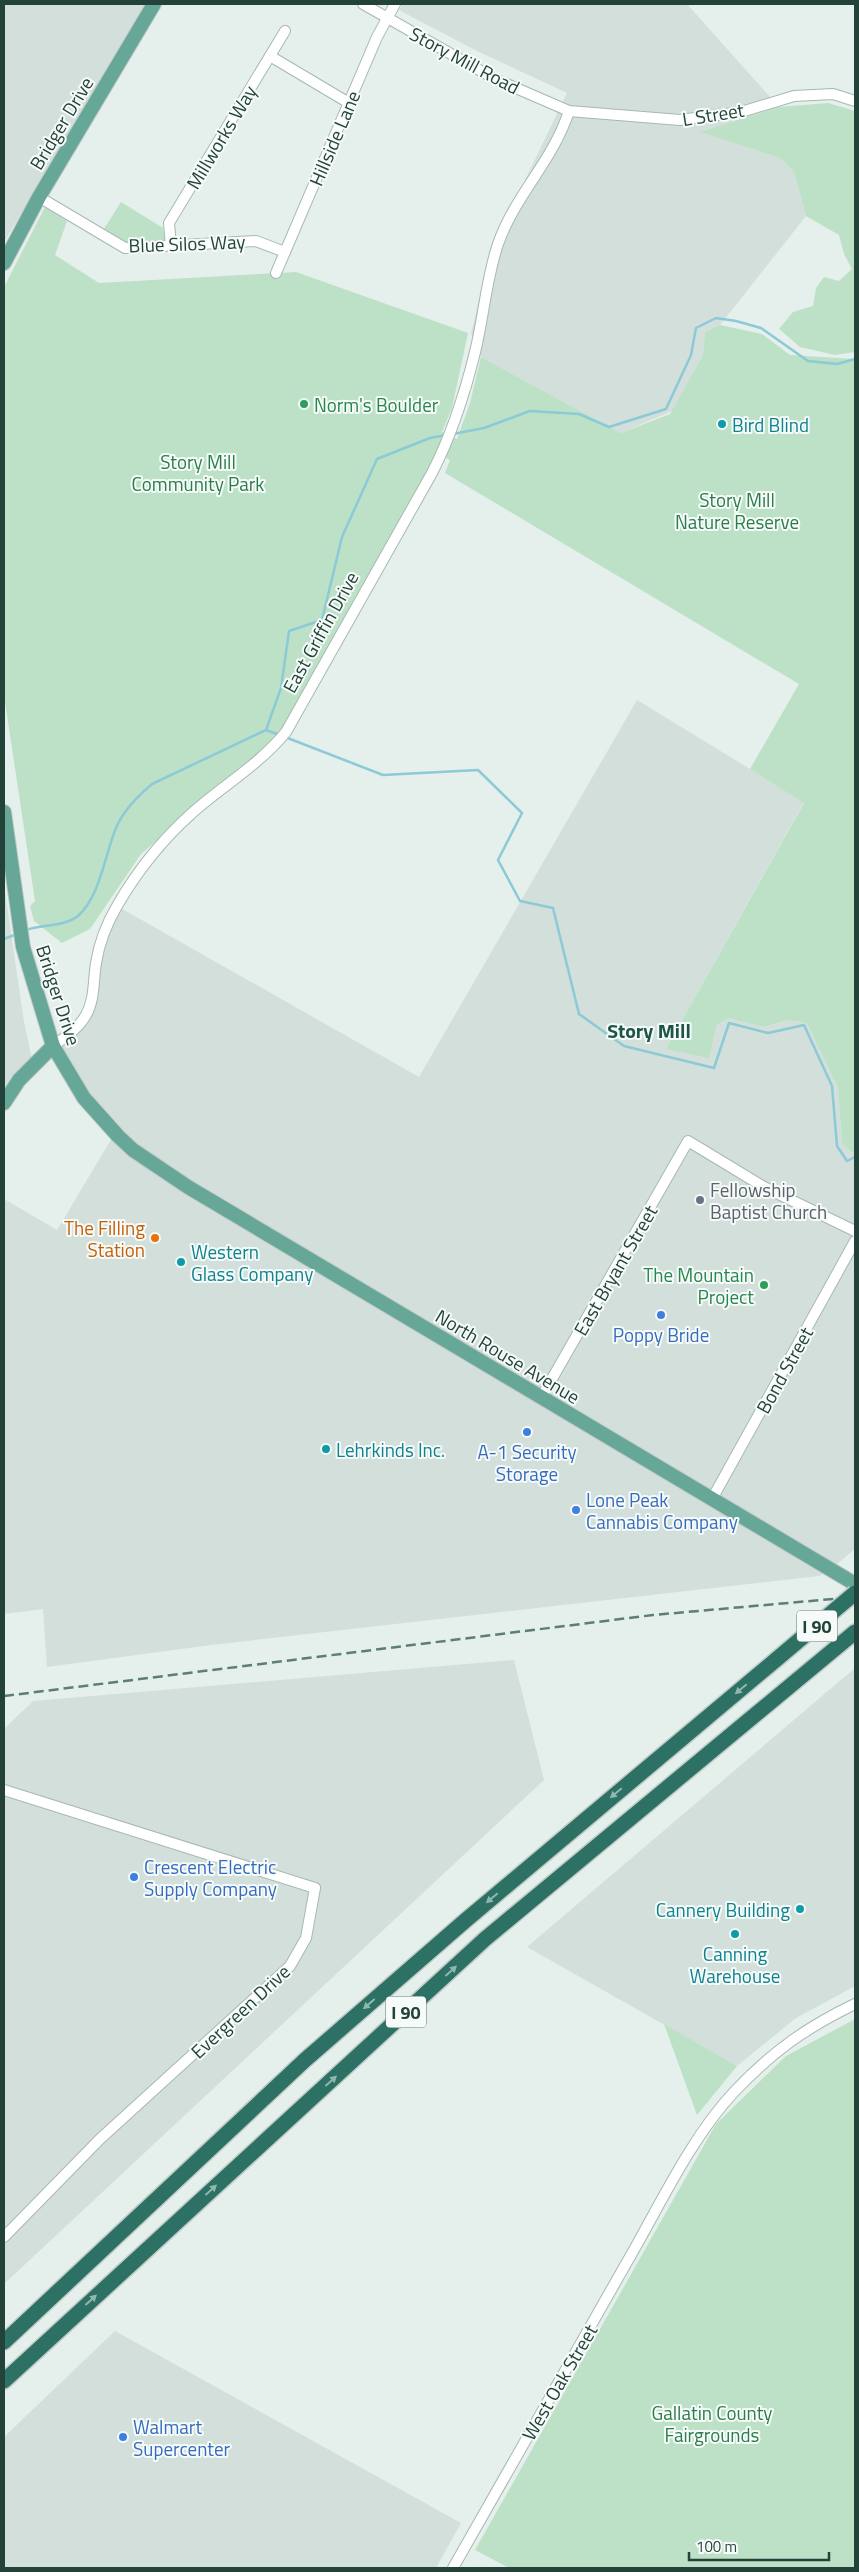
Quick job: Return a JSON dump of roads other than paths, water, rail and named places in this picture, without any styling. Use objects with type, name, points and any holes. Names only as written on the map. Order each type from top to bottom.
[{"type":"highway","name":"I 90","points":[[4,2342],[305,2060],[466,1920],[855,1593]]},
{"type":"highway","name":"I 90","points":[[4,2381],[485,1940],[823,1661],[855,1632]]},
{"type":"highway","points":[[4,2338],[35,2313]]},
{"type":"highway","points":[[4,2388],[65,2324]]},
{"type":"main road","name":"Bridger Drive","points":[[4,263],[39,197],[154,4]]},
{"type":"main road","name":"Bridger Drive","points":[[4,812],[23,947],[53,1046],[87,1103],[118,1136],[145,1157]]},
{"type":"main road","name":"East Griffin Drive","points":[[6,1094],[30,1067],[53,1046]]},
{"type":"main road","name":"North Rouse Avenue","points":[[145,1157],[188,1187],[855,1584]]},
{"type":"street","name":"Story Mill Road","points":[[363,4],[495,79],[569,111]]},
{"type":"street","name":"Hillside Lane","points":[[276,273],[387,17],[395,4]]},
{"type":"street","name":"Millworks Way","points":[[171,246],[169,223],[285,32]]},
{"type":"street","points":[[270,56],[349,103]]},
{"type":"street","name":"L Street","points":[[569,111],[680,120],[741,112],[794,96],[833,94],[855,101]]},
{"type":"street","name":"East Griffin Drive","points":[[53,1046],[76,1029],[86,1015],[94,994],[96,964],[102,939],[117,906],[155,851],[191,814],[261,760],[286,732],[432,474],[452,425],[476,350],[485,292],[498,244],[514,209],[556,145],[569,111]]},
{"type":"street","name":"Blue Silos Way","points":[[39,197],[125,248],[256,241],[285,252]]},
{"type":"street","name":"East Bryant Street","points":[[541,1398],[688,1141],[764,1188],[855,1231]]},
{"type":"street","name":"Bond Street","points":[[712,1499],[855,1241]]},
{"type":"street","name":"Evergreen Drive","points":[[4,1790],[315,1888],[306,1938],[290,1966],[100,2139],[4,2237]]},
{"type":"street","name":"West Oak Street","points":[[453,2568],[666,2195],[713,2118],[734,2093],[782,2046],[807,2029],[855,2004]]},
{"type":"waterway","points":[[453,434],[484,428],[530,411],[579,414],[609,427],[666,409],[691,355],[696,328],[716,318],[761,328],[808,361],[837,364],[855,359]]},
{"type":"waterway","points":[[26,930],[72,920],[85,908],[97,887],[112,838],[119,822],[132,804],[152,784],[266,730],[281,688],[289,631],[322,620],[342,537],[377,459],[430,438],[446,435]]},
{"type":"waterway","points":[[266,730],[280,735]]},
{"type":"waterway","points":[[285,737],[383,775],[478,770],[522,813],[498,860],[520,901],[553,908],[579,1014],[624,1046],[714,1068],[729,1023],[768,1033],[804,1025],[832,1086],[837,1146],[847,1161],[855,1157]]},
{"type":"waterway","points":[[4,939],[17,934]]},
{"type":"railway","points":[[4,1696],[653,1615],[855,1597]]},
{"type":"place","name":"Norm's Boulder","points":[[304,404]]},
{"type":"place","name":"Bird Blind","points":[[722,424]]},
{"type":"place","name":"Fellowship Baptist Church","points":[[700,1200]]},
{"type":"place","name":"The Filling Station","points":[[155,1238]]},
{"type":"place","name":"Western Glass Company","points":[[181,1262]]},
{"type":"place","name":"The Mountain Project","points":[[764,1285]]},
{"type":"place","name":"Poppy Bride","points":[[661,1315]]},
{"type":"place","name":"A-1 Security Storage","points":[[527,1432]]},
{"type":"place","name":"Lehrkinds Inc.","points":[[326,1449]]},
{"type":"place","name":"Lone Peak Cannabis Company","points":[[576,1510]]},
{"type":"place","name":"Crescent Electric Supply Company","points":[[134,1877]]},
{"type":"place","name":"Cannery Building","points":[[800,1909]]},
{"type":"place","name":"Canning Warehouse","points":[[735,1934]]},
{"type":"place","name":"Walmart Supercenter","points":[[123,2437]]},
{"type":"district","name":"Story Mill","points":[[649,1030]]},
{"type":"park label","name":"Story Mill Community Park","points":[[198,472]]},
{"type":"park label","name":"Story Mill Nature Reserve","points":[[737,510]]},
{"type":"park label","name":"Gallatin County Fairgrounds","points":[[712,2423]]}]
